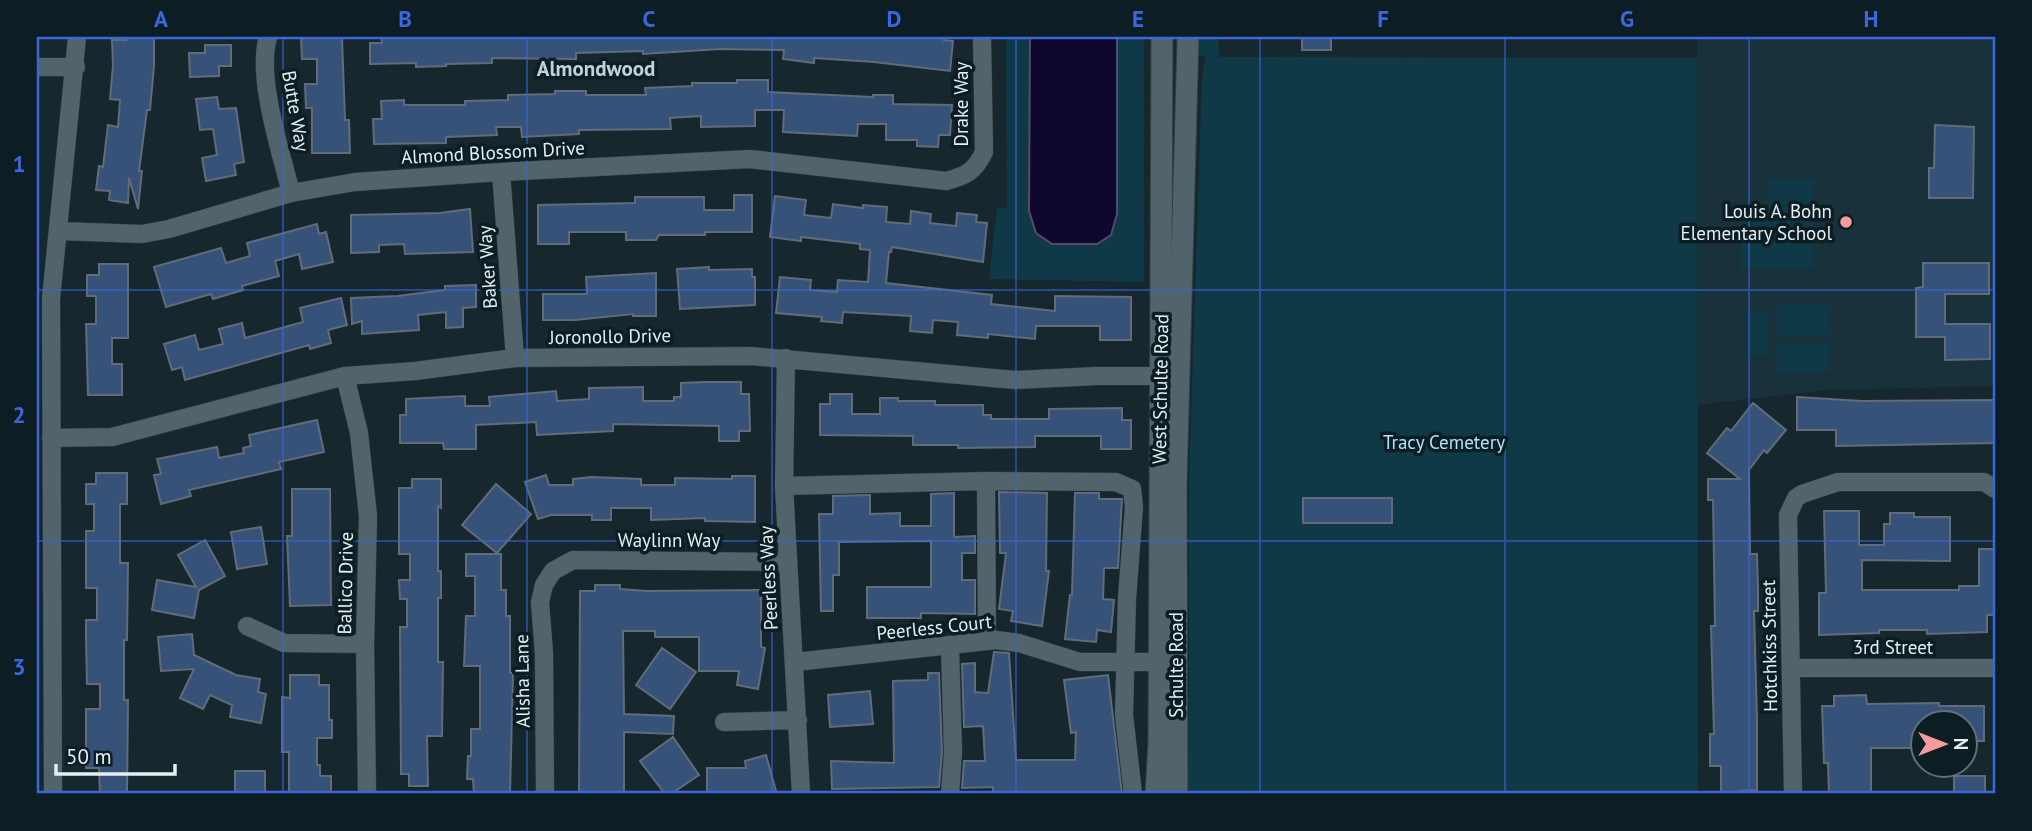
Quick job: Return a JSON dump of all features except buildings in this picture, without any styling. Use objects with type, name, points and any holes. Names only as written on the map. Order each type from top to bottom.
[{"type":"main road","name":"West Schulte Road","points":[[1162,37],[1169,376],[1176,536]]},
{"type":"main road","name":"West Schulte Road","points":[[1159,742],[1159,662],[1169,376],[1188,37]]},
{"type":"main road","name":"Schulte Road","points":[[1176,536],[1177,794]]},
{"type":"main road","name":"Schulte Road","points":[[1159,742],[1164,794]]},
{"type":"main road","points":[[1156,794],[1159,742]]},
{"type":"street","points":[[53,794],[51,299],[60,231],[77,37]]},
{"type":"street","name":"Butte Way","points":[[268,37],[267,87],[291,193]]},
{"type":"street","name":"Drake Way","points":[[935,180],[946,181],[965,176],[977,166],[984,152],[982,37]]},
{"type":"street","points":[[37,67],[76,67]]},
{"type":"street","name":"Almond Blossom Drive","points":[[60,231],[142,234],[169,229],[291,193],[355,182],[501,172],[750,159],[935,180]]},
{"type":"street","name":"Baker Way","points":[[501,172],[515,358]]},
{"type":"street","name":"Joronollo Drive","points":[[51,438],[112,436],[345,376],[415,371],[515,358],[751,356],[1015,380],[1169,376]]},
{"type":"street","name":"Peerless Way","points":[[786,358],[784,486],[800,794]]},
{"type":"street","name":"Ballico Drive","points":[[345,376],[359,433],[368,516],[365,645],[367,794]]},
{"type":"street","points":[[986,481],[987,641]]},
{"type":"street","points":[[784,486],[986,481],[1116,482],[1132,489],[1135,507],[1127,598],[1125,725],[1133,794]]},
{"type":"street","name":"Hotchkiss Street","points":[[1793,794],[1788,515],[1796,498],[1838,482],[1984,482],[1995,489]]},
{"type":"street","name":"Waylinn Way","points":[[553,570],[573,560],[788,562]]},
{"type":"street","name":"Alisha Lane","points":[[545,794],[544,653],[540,602],[544,585],[553,570]]},
{"type":"street","points":[[247,626],[284,643],[365,645]]},
{"type":"street","name":"Peerless Court","points":[[795,662],[987,641],[1018,643],[1080,662],[1159,662]]},
{"type":"street","points":[[950,647],[953,752],[950,794]]},
{"type":"street","name":"3rd Street","points":[[1791,668],[1995,668]]},
{"type":"street","points":[[724,722],[798,720]]},
{"type":"shaded area","points":[[1030,37],[1117,37],[1117,214],[1111,235],[1097,244],[1052,244],[1036,233],[1029,211]]},
{"type":"shaded area","name":"Louis A. Bohn Elementary School","points":[[1697,37],[1995,37],[1995,386],[1829,390],[1698,405]]},
{"type":"green space","points":[[1006,37],[1144,37],[1144,282],[989,279],[997,207],[1007,208]]},
{"type":"green space","name":"Tracy Cemetery","points":[[1198,37],[1218,37],[1219,57],[1697,58],[1698,794],[1189,794],[1189,479],[1202,78],[1205,57],[1198,55]]},
{"type":"green space","points":[[1769,179],[1814,179],[1814,268],[1741,268],[1741,209],[1769,209]]},
{"type":"green space","points":[[1777,305],[1830,305],[1830,335],[1777,335]]},
{"type":"green space","points":[[1748,312],[1769,312],[1769,355],[1748,355]]},
{"type":"green space","points":[[1830,342],[1830,372],[1777,373],[1777,343]]},
{"type":"place","name":"Louis A. Bohn Elementary School","points":[[1846,222]]},
{"type":"district","name":"Almondwood","points":[[596,68]]}]
